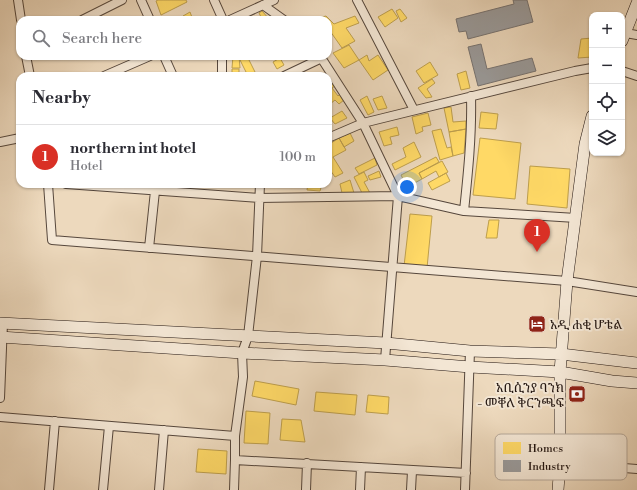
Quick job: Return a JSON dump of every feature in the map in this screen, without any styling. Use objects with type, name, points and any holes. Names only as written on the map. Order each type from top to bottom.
[{"type":"street","points":[[18,0],[20,16]]},
{"type":"street","points":[[90,16],[122,0]]},
{"type":"street","points":[[141,0],[148,16]]},
{"type":"street","points":[[214,0],[221,16]]},
{"type":"street","points":[[239,16],[274,0]]},
{"type":"street","points":[[357,0],[414,110]]},
{"type":"street","points":[[625,34],[637,3]]},
{"type":"street","points":[[263,5],[278,16]]},
{"type":"street","points":[[625,37],[637,35]]},
{"type":"street","points":[[27,60],[29,72]]},
{"type":"street","points":[[113,72],[141,60]]},
{"type":"street","points":[[166,60],[171,72]]},
{"type":"street","points":[[222,60],[222,72]]},
{"type":"street","points":[[292,72],[315,60]]},
{"type":"street","points":[[323,60],[331,72]]},
{"type":"street","points":[[332,136],[363,123],[589,69]]},
{"type":"street","points":[[625,72],[637,76]]},
{"type":"street","points":[[332,74],[363,123],[398,196],[385,360]]},
{"type":"street","points":[[464,211],[472,125],[471,96]]},
{"type":"street","points":[[560,434],[560,372],[567,281],[585,144],[591,120]]},
{"type":"street","points":[[0,142],[16,139]]},
{"type":"street","points":[[48,188],[52,240],[567,281],[637,292]]},
{"type":"street","points":[[117,188],[258,198],[398,196],[464,211],[576,218]]},
{"type":"street","points":[[234,490],[235,436],[243,377],[242,353],[248,336],[256,256],[259,188]]},
{"type":"street","points":[[149,248],[155,191]]},
{"type":"street","points":[[0,398],[2,323],[386,343],[470,351],[561,354],[637,363]]},
{"type":"street","points":[[138,347],[140,330]]},
{"type":"street","points":[[2,337],[138,347],[385,360],[560,372],[612,381],[637,383]]},
{"type":"street","points":[[465,490],[470,351]]},
{"type":"street","points":[[0,417],[235,436]]},
{"type":"street","points":[[49,490],[55,421]]},
{"type":"street","points":[[103,490],[109,426]]},
{"type":"street","points":[[159,490],[164,430]]},
{"type":"street","points":[[235,460],[466,473]]},
{"type":"street","points":[[306,490],[307,464]]},
{"type":"street","points":[[360,490],[361,468]]},
{"type":"street","points":[[627,468],[637,469]]},
{"type":"street","points":[[411,490],[412,470]]},
{"type":"street","points":[[558,490],[559,480]]},
{"type":"building: Homes","points":[[186,0],[187,2],[161,15],[156,1]]},
{"type":"building: Homes","points":[[392,9],[398,18],[385,27],[378,17]]},
{"type":"building: Homes","points":[[400,9],[407,18],[401,22],[396,11]]},
{"type":"building: Homes","points":[[262,11],[266,16],[260,16],[259,13]]},
{"type":"building: Homes","points":[[190,12],[192,16],[183,16]]},
{"type":"building: Homes","points":[[355,16],[359,23],[346,28],[355,41],[342,48],[332,34],[332,22],[334,24]]},
{"type":"building: Homes","points":[[589,38],[589,57],[578,58],[581,39]]},
{"type":"building: Homes","points":[[349,45],[359,60],[344,68],[333,53]]},
{"type":"building: Homes","points":[[367,55],[369,61],[378,55],[388,70],[373,80],[359,60]]},
{"type":"building: Homes","points":[[233,60],[239,60],[240,68],[232,68]]},
{"type":"building: Homes","points":[[240,60],[249,60],[255,72],[246,72]]},
{"type":"building: Homes","points":[[281,60],[284,65],[277,69],[273,62]]},
{"type":"building: Homes","points":[[430,62],[438,75],[424,83],[416,71]]},
{"type":"building: Homes","points":[[232,69],[239,69],[239,72],[232,72]]},
{"type":"building: Homes","points":[[466,71],[470,88],[461,90],[457,74]]},
{"type":"building: Homes","points":[[432,79],[435,83],[427,89],[432,97],[426,98],[418,88]]},
{"type":"building: Homes","points":[[332,88],[338,96],[340,94],[344,100],[339,104],[335,100],[332,102]]},
{"type":"building: Homes","points":[[367,96],[374,112],[368,115],[360,100]]},
{"type":"building: Homes","points":[[382,96],[387,108],[378,110],[373,99]]},
{"type":"building: Homes","points":[[451,107],[453,122],[466,121],[466,129],[449,132],[444,108]]},
{"type":"building: Homes","points":[[342,111],[347,118],[335,124],[332,120],[332,117]]},
{"type":"building: Homes","points":[[481,112],[498,114],[496,129],[479,128]]},
{"type":"building: Homes","points":[[428,113],[431,125],[422,127],[423,131],[416,134],[412,117]]},
{"type":"building: Homes","points":[[397,127],[399,135],[390,137],[392,144],[384,146],[379,132]]},
{"type":"building: Homes","points":[[441,129],[447,148],[451,147],[453,156],[440,160],[432,131]]},
{"type":"building: Homes","points":[[466,129],[464,153],[453,156],[449,132]]},
{"type":"building: Homes","points":[[350,133],[354,141],[344,147],[339,138]]},
{"type":"building: Homes","points":[[339,138],[346,150],[333,157],[343,173],[335,177],[332,173],[332,142]]},
{"type":"building: Homes","points":[[480,138],[521,143],[515,199],[473,195]]},
{"type":"building: Homes","points":[[414,142],[421,157],[395,170],[392,164],[406,157],[403,148]]},
{"type":"building: Homes","points":[[436,157],[439,162],[419,173],[422,179],[407,187],[401,175]]},
{"type":"building: Homes","points":[[375,158],[377,165],[359,174],[355,168]]},
{"type":"building: Homes","points":[[442,161],[448,172],[439,177],[436,171],[422,179],[419,173]]},
{"type":"building: Homes","points":[[530,166],[570,169],[567,208],[527,204]]},
{"type":"building: Homes","points":[[379,171],[381,177],[370,180],[368,176]]},
{"type":"building: Homes","points":[[364,172],[368,180],[364,182],[370,193],[363,195],[354,177]]},
{"type":"building: Homes","points":[[446,173],[450,181],[432,190],[428,183]]},
{"type":"building: Homes","points":[[350,180],[354,193],[342,193],[340,184]]},
{"type":"building: Homes","points":[[307,188],[321,188],[320,191],[307,190]]},
{"type":"building: Homes","points":[[410,214],[432,216],[427,268],[404,266]]},
{"type":"building: Homes","points":[[489,220],[499,220],[497,238],[486,238]]},
{"type":"building: Homes","points":[[255,381],[299,389],[296,405],[252,396]]},
{"type":"building: Homes","points":[[316,392],[357,395],[355,415],[314,411]]},
{"type":"building: Homes","points":[[368,395],[389,397],[388,414],[366,412]]},
{"type":"building: Homes","points":[[246,411],[270,413],[268,444],[244,443]]},
{"type":"building: Homes","points":[[282,419],[301,420],[305,442],[280,440]]},
{"type":"building: Homes","points":[[198,449],[227,451],[226,474],[196,472]]},
{"type":"building: Industry","points":[[513,0],[527,0],[533,22],[468,39],[466,31],[459,32],[456,19],[514,4]]},
{"type":"building: Industry","points":[[481,44],[487,69],[532,58],[536,71],[478,86],[468,47]]},
{"type":"place","name":"northern int hotel","points":[[537,252]]},
{"type":"place","name":"አዲ ሐቂ ሆቴል","points":[[537,324]]},
{"type":"place","name":"አቢሲንያ ባንክ - መቐለ ቅርንጫፍ","points":[[577,394]]}]
